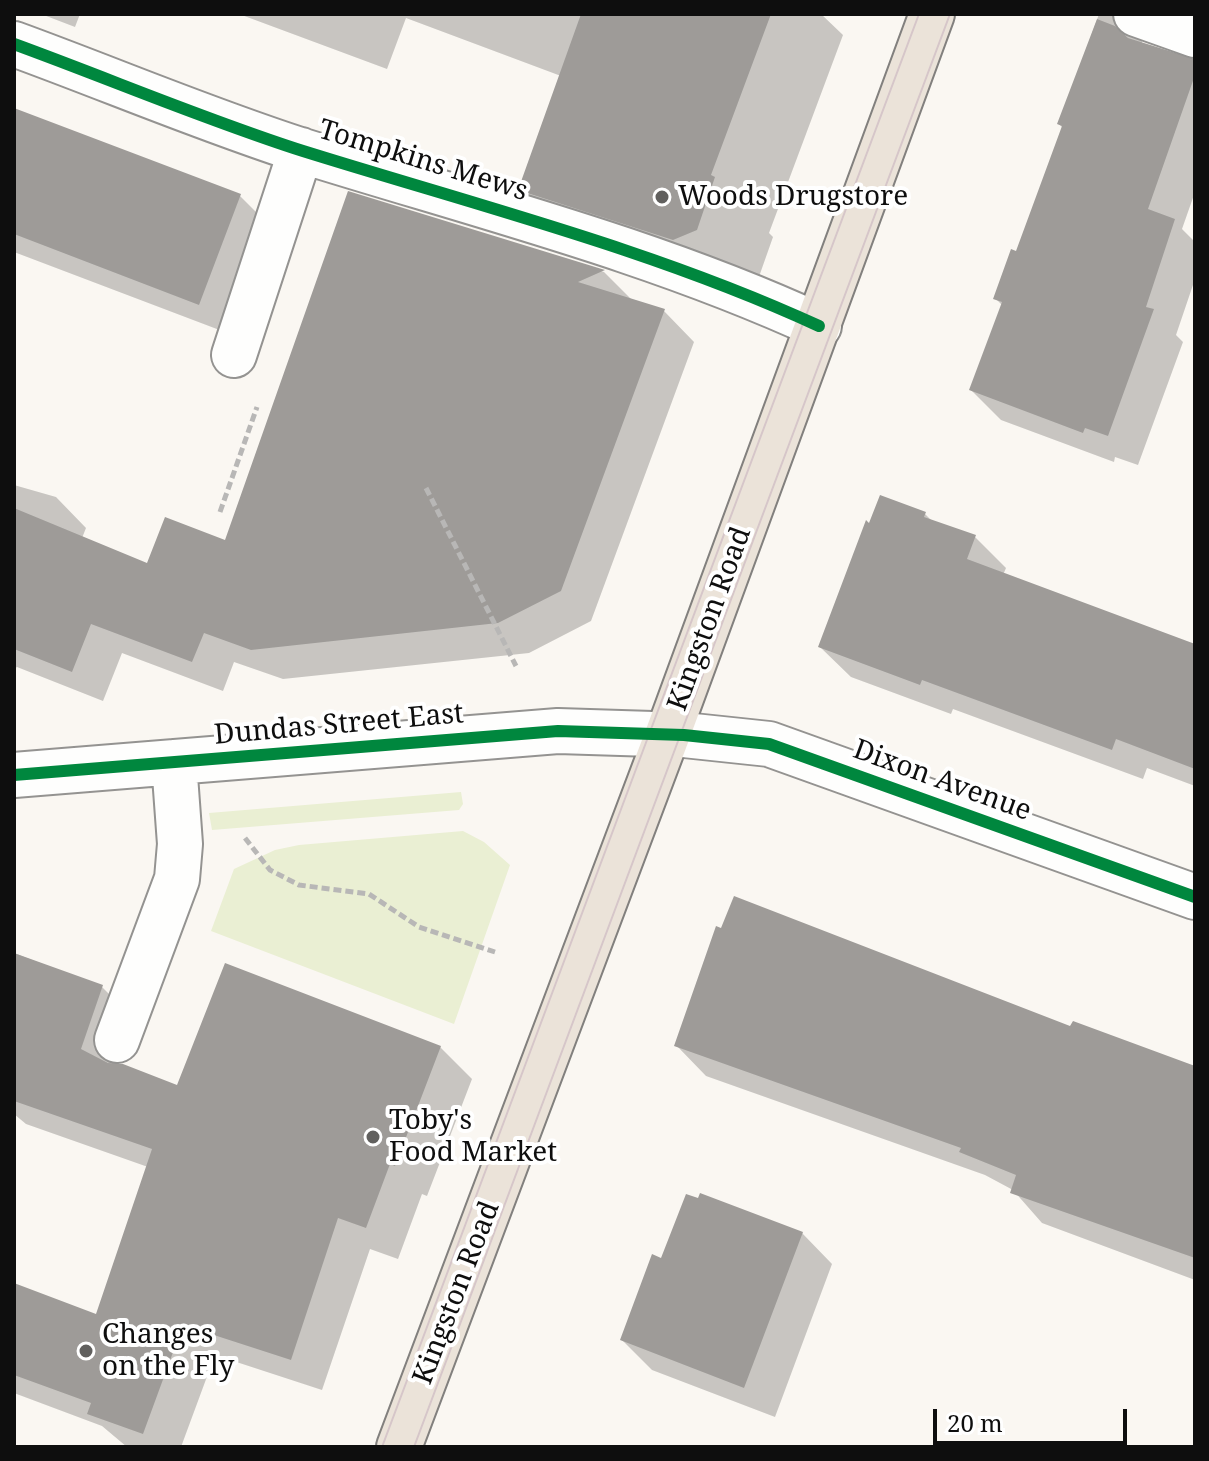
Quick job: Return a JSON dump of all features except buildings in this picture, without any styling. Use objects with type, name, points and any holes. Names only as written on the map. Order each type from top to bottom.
[{"type":"main road","name":"Kingston Road","points":[[399,1447],[667,736],[932,14]]},
{"type":"street","points":[[1136,14],[1195,35]]},
{"type":"street","name":"Tompkins Mews","points":[[14,44],[301,150],[521,215],[743,294],[819,326]]},
{"type":"street","name":"Tompkins Mews","points":[[234,355],[301,150]]},
{"type":"street","name":"Dundas Street East","points":[[14,775],[558,731],[667,736]]},
{"type":"street","name":"Dixon Avenue","points":[[667,736],[769,744],[1195,897]]},
{"type":"street","points":[[117,1040],[177,879],[180,844],[174,762]]},
{"type":"path","points":[[220,512],[267,377],[234,355]]},
{"type":"path","points":[[426,488],[516,666]]},
{"type":"path","points":[[245,838],[270,870],[299,885],[369,894],[419,927],[495,952]]},
{"type":"green space","points":[[461,792],[463,804],[459,810],[212,830],[209,813]]},
{"type":"green space","points":[[463,831],[484,842],[510,865],[454,1024],[211,931],[234,869],[275,850],[299,845]]},
{"type":"tram line","points":[[382,1447],[919,14]]},
{"type":"tram line","points":[[414,1447],[950,14]]},
{"type":"cycle path","points":[[14,44],[267,139],[629,251],[819,326]]},
{"type":"cycle path","points":[[14,775],[558,731],[684,735],[769,744],[1195,897]]},
{"type":"place","name":"Woods Drugstore","points":[[662,197]]},
{"type":"place","name":"Toby's Food Market","points":[[373,1137]]},
{"type":"place","name":"Changes on the Fly","points":[[86,1351]]}]
